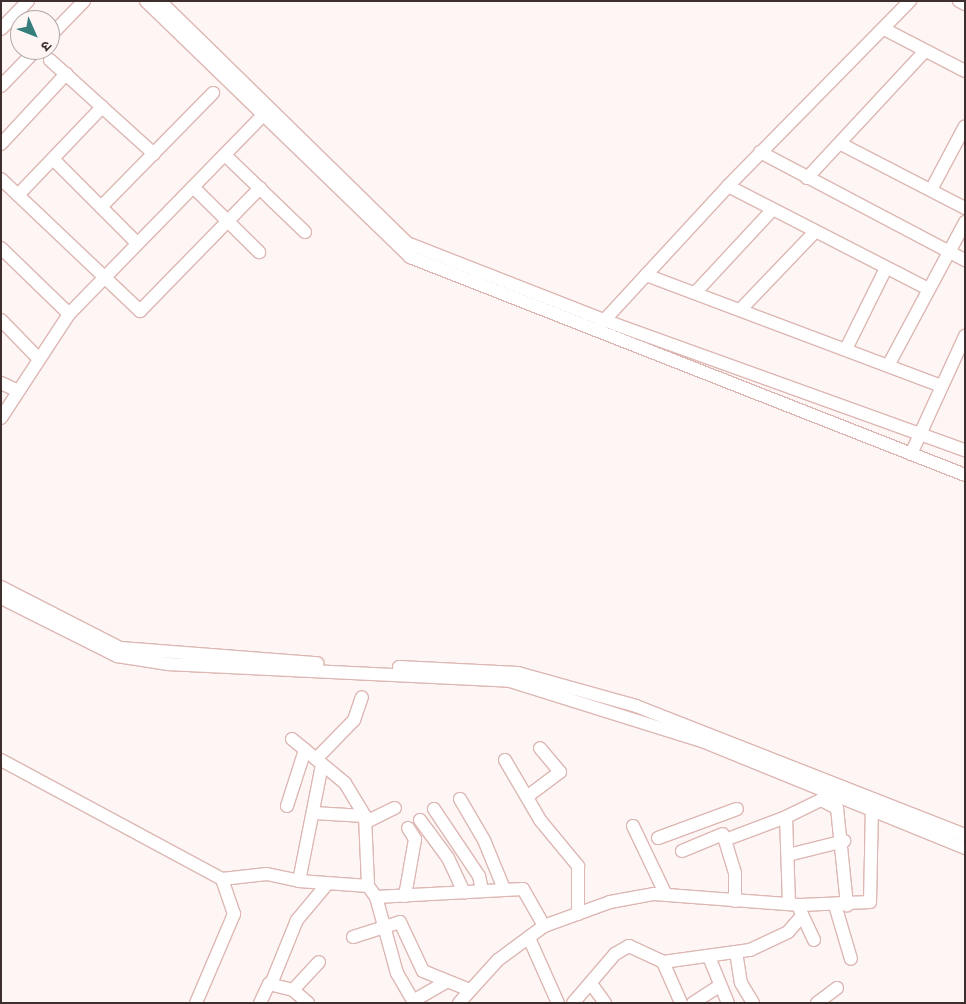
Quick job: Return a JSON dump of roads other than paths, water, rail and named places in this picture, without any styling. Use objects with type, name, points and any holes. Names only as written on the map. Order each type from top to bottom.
[{"type":"street","points":[[2,27],[28,1]]},
{"type":"street","points":[[60,26],[84,1]]},
{"type":"street","points":[[146,1],[410,258],[600,326],[920,431],[965,450]]},
{"type":"street","points":[[160,1],[407,244],[600,326],[965,475]]},
{"type":"street","points":[[600,326],[760,152],[910,1]]},
{"type":"street","points":[[959,1],[965,4]]},
{"type":"street","points":[[884,29],[924,52],[965,71]]},
{"type":"street","points":[[806,178],[841,144],[924,52]]},
{"type":"street","points":[[1,86],[26,60]]},
{"type":"street","points":[[50,60],[154,154]]},
{"type":"street","points":[[1,144],[66,74]]},
{"type":"street","points":[[101,207],[213,93]]},
{"type":"street","points":[[18,195],[102,107]]},
{"type":"street","points":[[1,418],[38,358],[69,314],[262,116]]},
{"type":"street","points":[[931,190],[965,126]]},
{"type":"street","points":[[841,144],[965,208]]},
{"type":"street","points":[[760,152],[806,178],[965,260]]},
{"type":"street","points":[[225,155],[305,232]]},
{"type":"street","points":[[53,159],[137,243]]},
{"type":"street","points":[[1,179],[103,279],[140,311],[260,188]]},
{"type":"street","points":[[728,186],[928,289]]},
{"type":"street","points":[[193,187],[259,252]]},
{"type":"street","points":[[695,293],[772,210]]},
{"type":"street","points":[[888,364],[965,222]]},
{"type":"street","points":[[742,308],[815,232]]},
{"type":"street","points":[[1,248],[69,314]]},
{"type":"street","points":[[846,349],[886,268]]},
{"type":"street","points":[[646,274],[695,293],[742,308],[939,385]]},
{"type":"street","points":[[1,320],[38,358]]},
{"type":"street","points":[[911,454],[939,385],[965,336]]},
{"type":"street","points":[[1,383],[18,391]]},
{"type":"street","points":[[1,587],[120,648],[527,675],[636,706],[822,782],[872,809],[965,848]]},
{"type":"street","points":[[1,598],[117,656],[168,664],[510,680],[702,741],[822,782],[965,835]]},
{"type":"street","points":[[300,881],[313,813],[319,762],[354,720],[362,697]]},
{"type":"street","points":[[292,739],[345,783],[366,819],[368,886],[376,897],[397,973],[413,1000],[446,982]]},
{"type":"street","points":[[528,796],[560,772],[540,748]]},
{"type":"street","points":[[287,806],[305,750]]},
{"type":"street","points":[[1,760],[222,879],[267,874],[300,881],[368,886]]},
{"type":"street","points":[[505,760],[528,796],[540,820],[578,866],[578,914]]},
{"type":"street","points":[[460,799],[484,840],[504,889]]},
{"type":"street","points":[[682,851],[786,817],[823,801],[838,810],[844,840],[841,905],[851,959]]},
{"type":"street","points":[[313,813],[366,819],[395,808]]},
{"type":"street","points":[[658,838],[737,809]]},
{"type":"street","points":[[459,1003],[467,989],[544,926],[610,902],[666,895],[797,909],[869,902],[874,897],[872,809]]},
{"type":"street","points":[[434,810],[479,876],[482,890]]},
{"type":"street","points":[[718,816],[735,873],[735,901]]},
{"type":"street","points":[[786,817],[788,855],[797,909],[814,940]]},
{"type":"street","points":[[420,820],[448,858],[464,893]]},
{"type":"street","points":[[633,826],[666,895]]},
{"type":"street","points":[[405,896],[415,839],[408,828]]},
{"type":"street","points":[[788,855],[844,840]]},
{"type":"street","points":[[201,1002],[234,914],[222,879]]},
{"type":"street","points":[[260,1003],[271,984],[296,920],[328,883]]},
{"type":"street","points":[[376,897],[523,889],[544,926]]},
{"type":"street","points":[[572,1003],[592,985],[600,970],[629,946],[663,962],[736,952],[788,932],[797,909]]},
{"type":"street","points":[[353,937],[382,924],[400,922],[417,965],[446,982],[467,989]]},
{"type":"street","points":[[529,938],[558,1003]]},
{"type":"street","points":[[736,952],[741,983],[753,1003]]},
{"type":"street","points":[[709,957],[718,987],[728,1003]]},
{"type":"street","points":[[293,990],[319,962]]},
{"type":"street","points":[[663,962],[681,1003]]},
{"type":"street","points":[[271,984],[293,990],[308,1003]]},
{"type":"street","points":[[592,985],[606,1003]]},
{"type":"street","points":[[693,1003],[718,987]]},
{"type":"street","points":[[816,1003],[838,988]]}]
